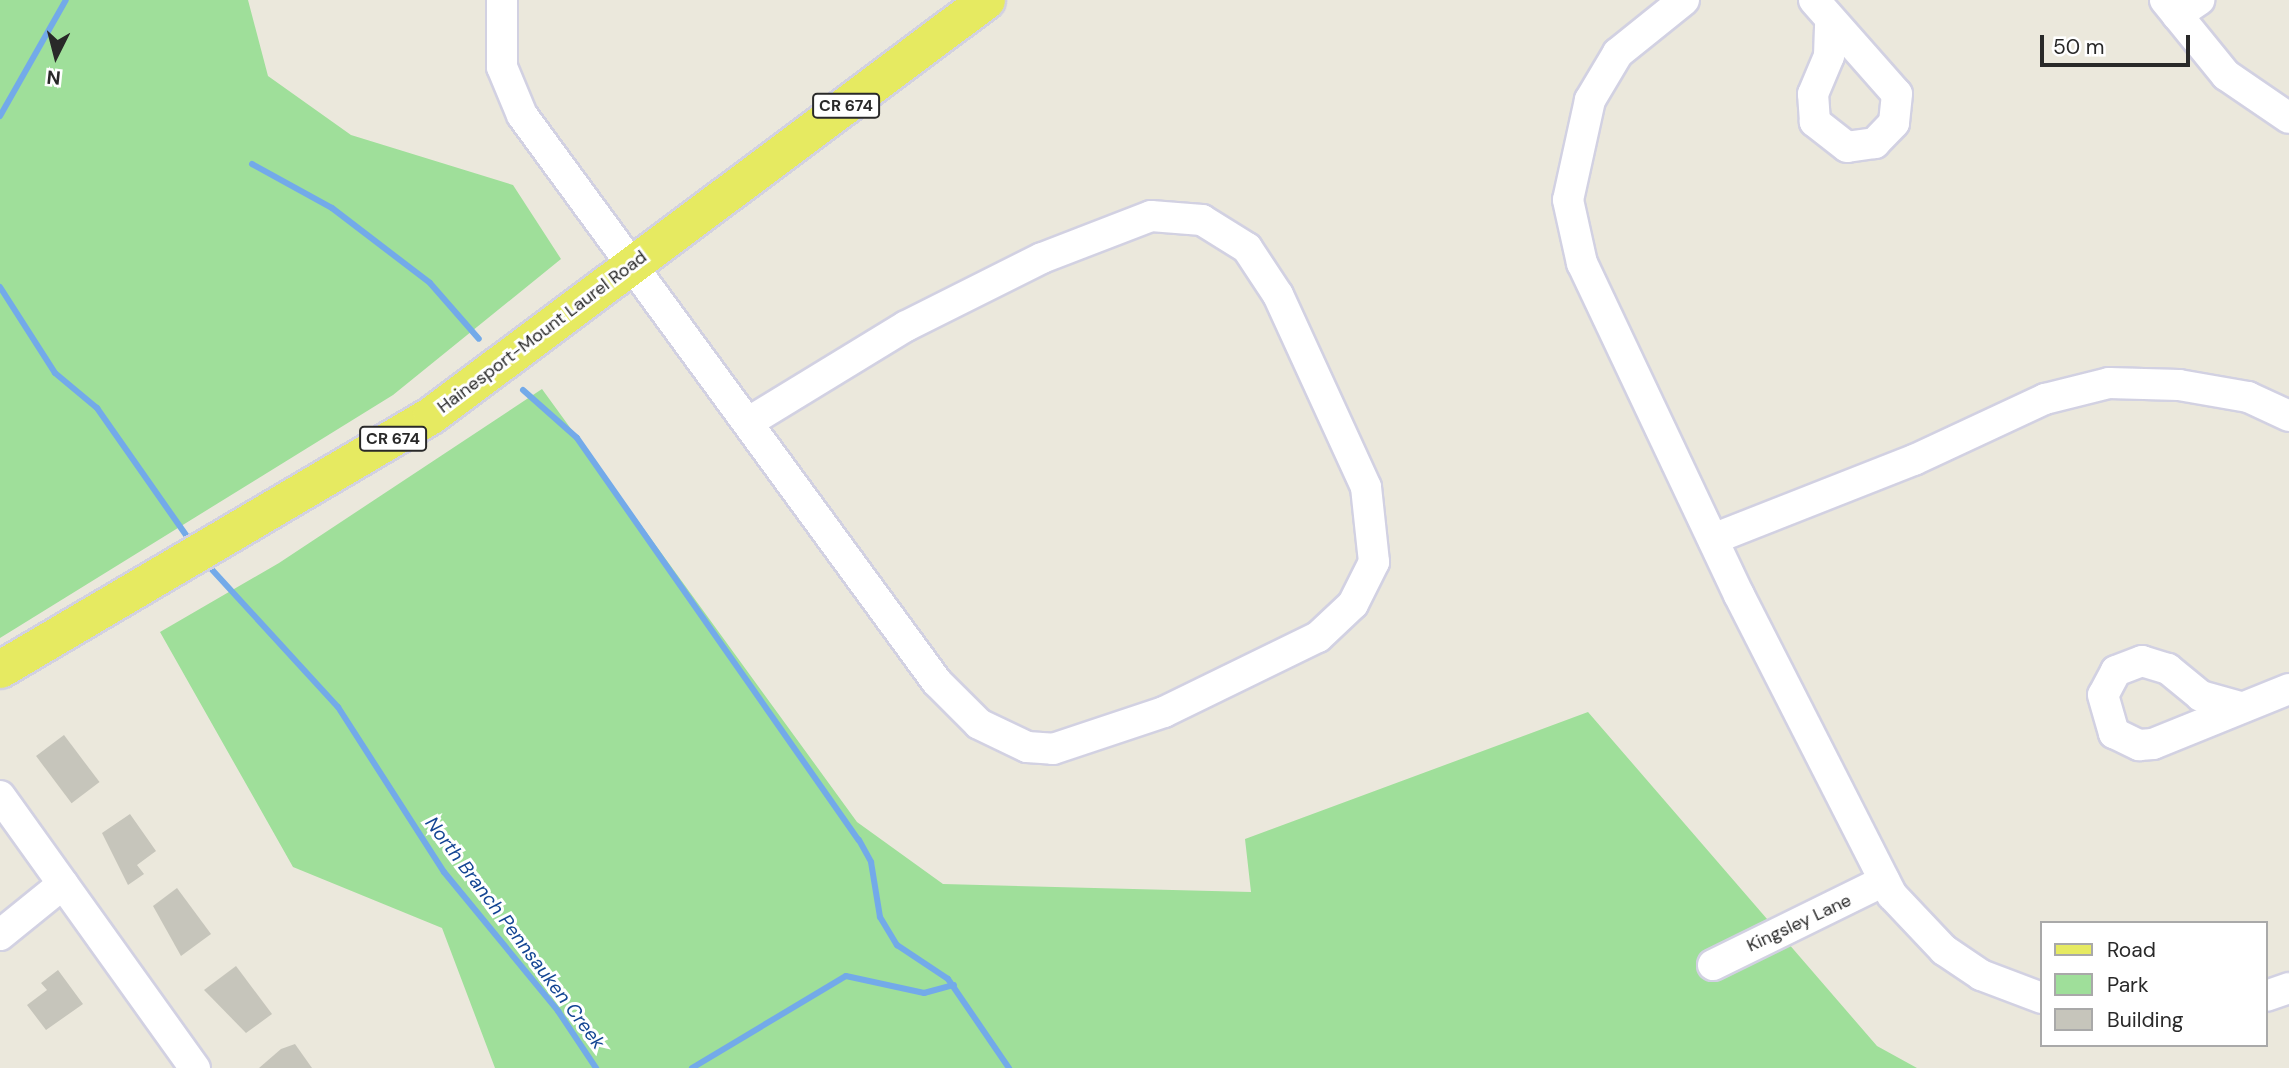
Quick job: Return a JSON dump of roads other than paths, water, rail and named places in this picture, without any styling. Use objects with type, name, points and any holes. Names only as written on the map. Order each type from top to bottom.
[{"type":"main road","name":"Hainesport-Mount Laurel Road","points":[[0,669],[219,545],[431,415],[986,0]]},
{"type":"street","points":[[502,0],[502,67],[522,115],[634,263],[937,682],[979,724],[1027,747],[1053,749],[1107,735],[1295,650],[1353,604],[1374,562],[1366,487],[1278,295],[1247,248],[1202,220],[1150,216],[1042,258],[897,330],[749,422]]},
{"type":"street","points":[[1684,0],[1625,46],[1595,91],[1570,174],[1569,212],[1599,305],[1884,881],[1932,941],[1981,975],[2040,997]]},
{"type":"street","points":[[2180,5],[2226,75],[2289,118]]},
{"type":"street","points":[[1713,539],[1914,460],[2045,399],[2109,383],[2179,385],[2248,397],[2289,416]]},
{"type":"street","points":[[2240,707],[2289,689]]},
{"type":"street","points":[[0,796],[195,1068]]},
{"type":"street","name":"Kingsley Lane","points":[[1713,965],[1884,881]]},
{"type":"street","points":[[0,935],[63,884]]},
{"type":"street","points":[[2268,995],[2289,988]]},
{"type":"waterway","points":[[0,116],[66,0]]},
{"type":"waterway","points":[[252,164],[332,208],[430,283],[479,339]]},
{"type":"waterway","name":"North Branch Pennsauken Creek","points":[[0,287],[55,373],[97,408],[191,542]]},
{"type":"waterway","points":[[523,390],[577,438],[859,840],[871,862],[880,917],[897,945],[948,979],[1009,1068]]},
{"type":"waterway","name":"North Branch Pennsauken Creek","points":[[205,562],[338,707],[444,872],[558,1011],[596,1068]]},
{"type":"waterway","points":[[692,1068],[846,976],[924,993],[954,985]]}]
